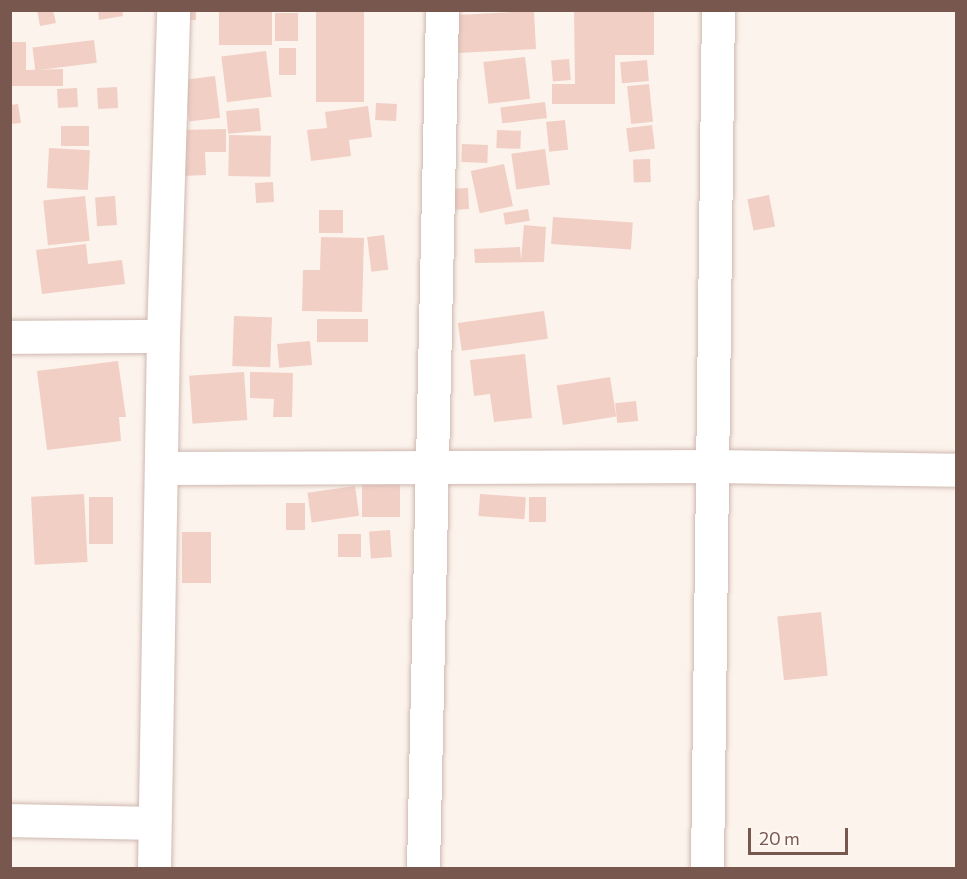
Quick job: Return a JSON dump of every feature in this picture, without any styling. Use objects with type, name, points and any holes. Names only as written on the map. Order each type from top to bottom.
[{"type":"street","points":[[154,868],[163,468],[163,336],[173,10]]},
{"type":"street","points":[[423,868],[429,466],[442,10]]},
{"type":"street","points":[[707,868],[714,466],[718,10]]},
{"type":"street","points":[[10,337],[163,336]]},
{"type":"street","points":[[163,468],[714,466],[957,470]]},
{"type":"street","points":[[10,820],[154,823]]},
{"type":"building","points":[[37,10],[53,10],[56,23],[40,26]]},
{"type":"building","points":[[98,10],[122,10],[123,16],[99,20]]},
{"type":"building","points":[[176,10],[196,10],[196,20],[175,19]]},
{"type":"building","points":[[219,10],[272,10],[272,45],[219,45]]},
{"type":"building","points":[[316,10],[364,10],[364,102],[316,102]]},
{"type":"building","points":[[574,10],[654,10],[654,55],[615,55],[615,104],[552,104],[552,84],[575,84]]},
{"type":"building","points":[[534,11],[536,49],[453,53],[451,15]]},
{"type":"building","points":[[275,13],[298,13],[298,41],[275,41]]},
{"type":"building","points":[[94,40],[97,63],[35,70],[32,48]]},
{"type":"building","points":[[10,42],[26,42],[26,70],[63,69],[63,86],[10,86]]},
{"type":"building","points":[[279,48],[296,48],[296,75],[279,75]]},
{"type":"building","points":[[266,51],[272,97],[227,102],[221,56]]},
{"type":"building","points":[[525,57],[530,99],[488,104],[483,62]]},
{"type":"building","points":[[569,59],[571,80],[553,81],[551,61]]},
{"type":"building","points":[[647,60],[649,81],[622,83],[620,62]]},
{"type":"building","points":[[215,76],[220,118],[189,121],[184,80]]},
{"type":"building","points":[[649,84],[653,122],[631,124],[627,86]]},
{"type":"building","points":[[117,87],[118,108],[98,109],[97,88]]},
{"type":"building","points":[[77,88],[78,107],[58,108],[57,89]]},
{"type":"building","points":[[545,102],[547,118],[502,123],[500,107]]},
{"type":"building","points":[[376,103],[397,104],[396,121],[375,120]]},
{"type":"building","points":[[18,104],[21,123],[10,124],[10,105]]},
{"type":"building","points":[[368,106],[372,137],[349,140],[351,156],[311,161],[307,130],[327,128],[325,112]]},
{"type":"building","points":[[259,108],[261,131],[228,134],[226,111]]},
{"type":"building","points":[[565,120],[568,150],[549,152],[546,122]]},
{"type":"building","points":[[652,125],[655,149],[629,152],[626,128]]},
{"type":"building","points":[[61,126],[89,126],[89,146],[61,146]]},
{"type":"building","points":[[226,129],[226,152],[205,152],[206,175],[181,176],[180,130]]},
{"type":"building","points":[[497,130],[521,131],[520,149],[496,148]]},
{"type":"building","points":[[229,135],[271,136],[270,177],[228,176]]},
{"type":"building","points":[[462,144],[488,145],[487,163],[461,162]]},
{"type":"building","points":[[49,148],[90,150],[88,190],[47,188]]},
{"type":"building","points":[[545,149],[550,185],[516,189],[511,154]]},
{"type":"building","points":[[650,159],[651,182],[634,183],[633,160]]},
{"type":"building","points":[[504,164],[513,206],[480,213],[471,171]]},
{"type":"building","points":[[273,182],[274,202],[256,203],[255,183]]},
{"type":"building","points":[[468,188],[469,209],[444,210],[443,189]]},
{"type":"building","points":[[769,195],[775,226],[754,231],[747,199]]},
{"type":"building","points":[[85,196],[90,241],[48,245],[43,200]]},
{"type":"building","points":[[115,196],[117,225],[97,226],[95,197]]},
{"type":"building","points":[[528,209],[530,221],[505,225],[503,213]]},
{"type":"building","points":[[319,210],[343,210],[343,233],[319,233]]},
{"type":"building","points":[[553,217],[633,223],[631,250],[551,244]]},
{"type":"building","points":[[524,225],[546,227],[544,262],[475,263],[474,249],[520,247],[521,260]]},
{"type":"building","points":[[384,235],[388,270],[371,272],[367,237]]},
{"type":"building","points":[[321,237],[364,238],[362,312],[302,311],[303,270],[320,270]]},
{"type":"building","points":[[86,244],[88,264],[122,260],[125,284],[42,294],[36,250]]},
{"type":"building","points":[[544,311],[548,339],[462,351],[458,323]]},
{"type":"building","points":[[234,316],[272,317],[270,367],[232,366]]},
{"type":"building","points":[[317,319],[368,319],[368,342],[317,342]]},
{"type":"building","points":[[310,341],[312,365],[279,368],[277,344]]},
{"type":"building","points":[[525,354],[532,418],[494,422],[490,394],[474,396],[470,360]]},
{"type":"building","points":[[118,361],[126,417],[119,417],[121,441],[47,450],[37,371]]},
{"type":"building","points":[[244,372],[247,420],[192,424],[189,376]]},
{"type":"building","points":[[250,372],[293,373],[292,417],[273,417],[274,399],[250,398]]},
{"type":"building","points":[[610,377],[616,417],[563,425],[557,385]]},
{"type":"building","points":[[636,401],[638,421],[617,423],[615,403]]},
{"type":"building","points":[[362,479],[400,479],[400,517],[362,517]]},
{"type":"building","points":[[355,486],[359,516],[312,522],[307,493]]},
{"type":"building","points":[[84,494],[88,562],[35,565],[31,497]]},
{"type":"building","points":[[480,494],[526,497],[524,519],[478,516]]},
{"type":"building","points":[[89,497],[113,497],[113,544],[89,544]]},
{"type":"building","points":[[529,497],[546,497],[546,522],[529,522]]},
{"type":"building","points":[[286,503],[305,503],[305,530],[286,530]]},
{"type":"building","points":[[390,530],[392,557],[371,558],[369,531]]},
{"type":"building","points":[[182,532],[211,532],[211,583],[182,583]]},
{"type":"building","points":[[338,534],[361,534],[361,557],[338,557]]},
{"type":"building","points":[[821,612],[828,676],[784,680],[777,617]]}]
